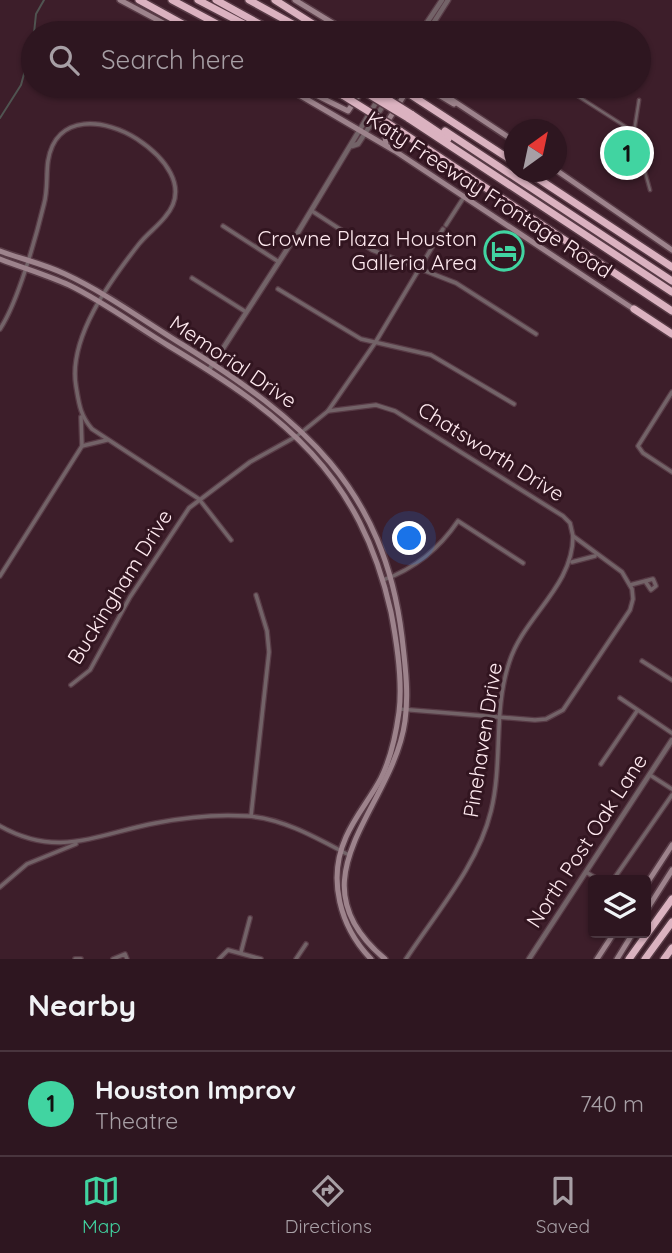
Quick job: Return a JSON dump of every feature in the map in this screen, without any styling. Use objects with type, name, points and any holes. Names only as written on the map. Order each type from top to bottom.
[{"type":"highway","points":[[139,0],[177,21]]},
{"type":"highway","points":[[172,0],[211,21]]},
{"type":"highway","points":[[198,0],[238,21]]},
{"type":"highway","points":[[216,0],[254,21]]},
{"type":"highway","points":[[249,0],[287,21]]},
{"type":"highway","points":[[275,0],[308,21]]},
{"type":"highway","points":[[347,98],[672,310]]},
{"type":"highway","points":[[378,98],[410,115],[672,281]]},
{"type":"highway","points":[[385,98],[672,289]]},
{"type":"highway","points":[[418,98],[504,155]]},
{"type":"highway","points":[[543,182],[672,267]]},
{"type":"highway","points":[[634,309],[672,337]]},
{"type":"highway","points":[[629,959],[672,899]]},
{"type":"highway","points":[[645,959],[672,922]]},
{"type":"highway","points":[[664,959],[672,948]]},
{"type":"main road","points":[[120,0],[159,21]]},
{"type":"main road","points":[[295,0],[329,21]]},
{"type":"main road","name":"Katy Freeway Frontage Road","points":[[306,98],[387,146],[634,309]]},
{"type":"main road","points":[[322,98],[348,111],[358,98]]},
{"type":"main road","points":[[387,146],[384,127],[404,98]]},
{"type":"main road","points":[[445,98],[481,118]]},
{"type":"main road","points":[[450,98],[504,134]]},
{"type":"main road","points":[[567,178],[672,250]]},
{"type":"main road","name":"Memorial Drive","points":[[0,251],[63,273],[214,364],[270,402],[304,432],[334,467],[357,501],[386,579],[395,632],[403,710],[389,767],[337,870],[341,907],[351,932],[371,959]]},
{"type":"main road","name":"Memorial Drive","points":[[0,259],[70,286],[259,403],[298,436],[329,473],[350,504],[386,579]]},
{"type":"main road","points":[[143,330],[147,323]]},
{"type":"main road","points":[[350,504],[357,501]]},
{"type":"main road","points":[[651,877],[672,845]]},
{"type":"main road","name":"Memorial Drive","points":[[344,852],[345,883],[350,911],[361,934],[385,959]]},
{"type":"main road","points":[[651,903],[672,870]]},
{"type":"main road","points":[[597,959],[611,938]]},
{"type":"main road","points":[[617,959],[630,938]]},
{"type":"street","points":[[429,21],[442,0]]},
{"type":"street","points":[[435,21],[448,0]]},
{"type":"street","points":[[209,370],[312,211],[378,98]]},
{"type":"street","points":[[352,146],[358,144],[389,98]]},
{"type":"street","points":[[581,98],[634,132]]},
{"type":"street","points":[[639,100],[634,132],[650,190]]},
{"type":"street","points":[[0,329],[17,294],[45,200],[51,152],[68,131],[80,124],[99,123],[118,128],[161,158],[175,185],[169,212],[139,244],[78,340],[74,360],[82,446],[0,576]]},
{"type":"street","name":"Buckingham Drive","points":[[71,685],[90,670],[149,566],[199,499],[250,462],[304,432],[328,411],[375,343],[464,197]]},
{"type":"street","points":[[312,211],[372,250],[456,283],[536,334]]},
{"type":"street","points":[[223,226],[279,262]]},
{"type":"street","points":[[192,278],[247,313]]},
{"type":"street","points":[[278,289],[340,328],[375,343],[405,347],[431,355],[514,404]]},
{"type":"street","points":[[672,392],[638,446],[643,453],[672,472]]},
{"type":"street","name":"Chatsworth Drive","points":[[328,411],[376,405],[395,411],[563,516],[570,523],[573,536],[622,572],[630,585]]},
{"type":"street","points":[[81,417],[92,429],[199,499],[231,540]]},
{"type":"street","points":[[82,446],[108,440]]},
{"type":"street","points":[[386,579],[440,548],[458,521],[523,563]]},
{"type":"street","name":"Pinehaven Drive","points":[[406,959],[467,865],[487,826],[498,762],[499,718],[509,660],[571,562],[573,536]]},
{"type":"street","points":[[571,562],[597,556]]},
{"type":"street","points":[[403,710],[546,719],[563,710],[630,610],[633,599],[630,585],[645,581]]},
{"type":"street","points":[[251,816],[269,652],[267,631],[256,595]]},
{"type":"street","points":[[642,661],[672,680]]},
{"type":"street","points":[[620,698],[672,733]]},
{"type":"street","points":[[601,764],[637,711]]},
{"type":"street","name":"North Post Oak Lane","points":[[529,959],[672,740]]},
{"type":"street","points":[[650,775],[672,789]]},
{"type":"street","points":[[616,875],[672,794]]},
{"type":"street","points":[[0,887],[27,864],[77,844],[154,823],[204,816],[251,816],[300,831],[344,852]]},
{"type":"street","points":[[0,826],[32,839],[77,844]]},
{"type":"street","points":[[586,871],[592,875]]},
{"type":"street","points":[[241,952],[250,918]]},
{"type":"street","points":[[296,959],[306,944]]},
{"type":"street","points":[[219,959],[228,950],[261,959]]},
{"type":"street","points":[[113,959],[125,954],[127,959]]},
{"type":"street","points":[[75,959],[82,959]]},
{"type":"waterway","points":[[35,21],[44,0]]},
{"type":"waterway","points":[[0,118],[21,85]]},
{"type":"place","name":"Houston Improv","points":[[627,153]]},
{"type":"place","name":"Crowne Plaza Houston Galleria Area","points":[[504,251]]}]
